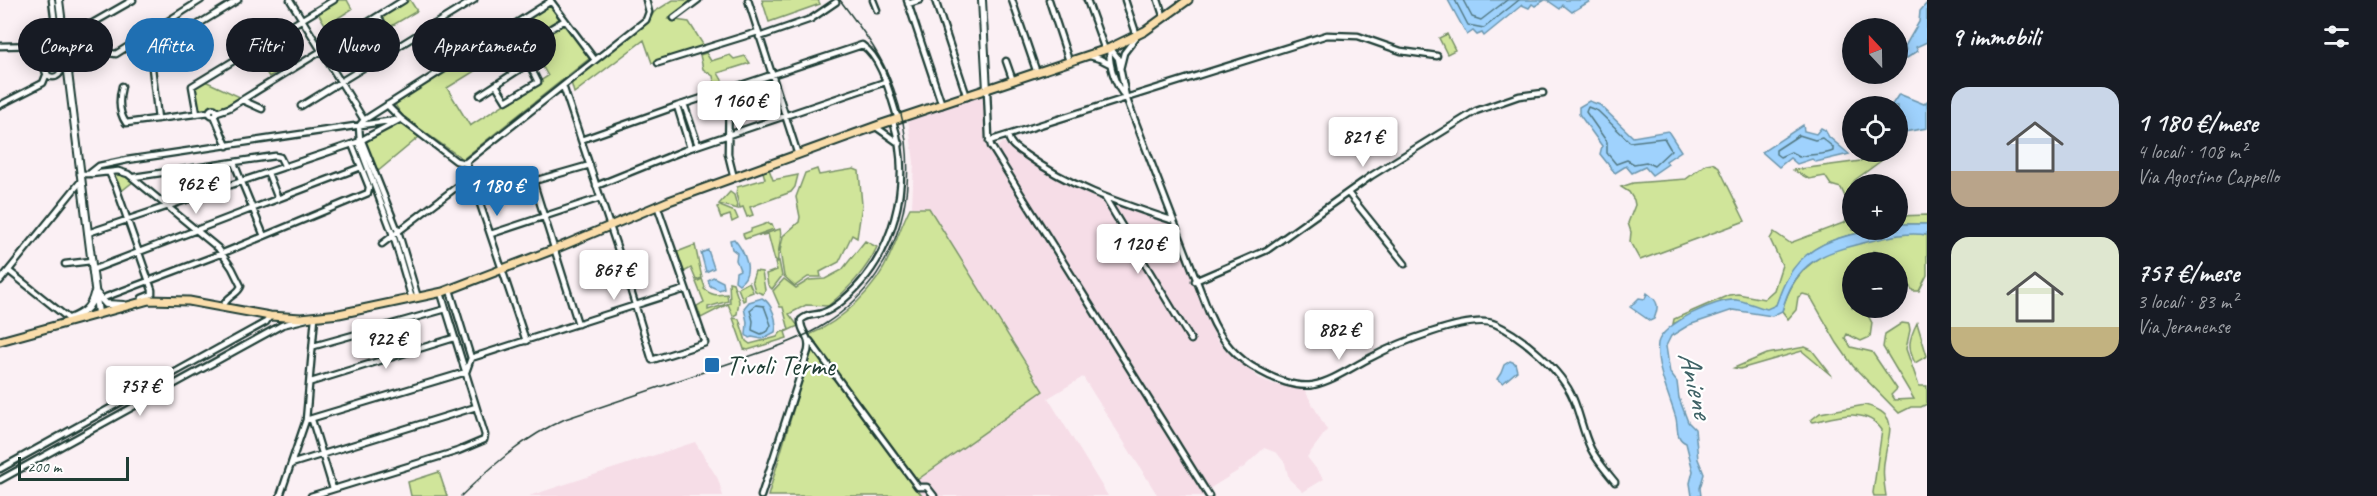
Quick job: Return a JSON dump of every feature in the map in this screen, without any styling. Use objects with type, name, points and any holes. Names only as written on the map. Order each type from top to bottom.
[{"type":"main road","points":[[0,341],[142,302],[182,300],[223,307],[268,319],[315,317],[450,290],[657,206],[893,121],[1107,49],[1137,36],[1186,1]]},
{"type":"street","points":[[52,0],[54,18]]},
{"type":"street","points":[[59,0],[61,18]]},
{"type":"street","points":[[105,18],[133,0]]},
{"type":"street","points":[[113,54],[116,54],[201,0]]},
{"type":"street","points":[[209,18],[238,0]]},
{"type":"street","points":[[290,0],[301,18]]},
{"type":"street","points":[[304,19],[334,0]]},
{"type":"street","points":[[375,18],[404,0]]},
{"type":"street","points":[[400,46],[474,0]]},
{"type":"street","points":[[456,161],[462,164],[466,162],[647,19],[649,12],[646,0]]},
{"type":"street","points":[[674,18],[698,0]]},
{"type":"street","points":[[748,0],[798,155]]},
{"type":"street","points":[[873,0],[877,10]]},
{"type":"street","points":[[920,0],[908,2],[942,105]]},
{"type":"street","points":[[935,0],[967,96]]},
{"type":"street","points":[[1011,0],[1036,73]]},
{"type":"street","points":[[1049,0],[1069,62]]},
{"type":"street","points":[[1087,0],[1107,49],[1111,66],[1122,93],[1126,97]]},
{"type":"street","points":[[1120,69],[1124,53],[1137,36],[1125,0]]},
{"type":"street","points":[[1158,0],[1164,18]]},
{"type":"street","points":[[106,297],[223,253],[370,191],[361,167],[358,142],[359,126],[364,120],[551,1],[596,60]]},
{"type":"street","points":[[984,1],[989,141],[1209,496]]},
{"type":"street","points":[[658,63],[811,19],[836,2]]},
{"type":"street","points":[[556,26],[565,20]]},
{"type":"street","points":[[304,23],[316,43]]},
{"type":"street","points":[[989,141],[1329,34],[1358,36],[1401,51],[1437,56]]},
{"type":"street","points":[[0,45],[18,45]]},
{"type":"street","points":[[581,140],[862,45],[873,58],[885,82],[900,144],[902,167],[897,210],[888,238],[872,269],[850,293],[826,311],[807,315],[802,319],[801,326],[918,487],[927,487],[934,496]]},
{"type":"street","points":[[1107,49],[1116,56],[1126,97],[1214,325],[1235,353],[1264,373],[1301,385],[1322,382],[1391,348],[1451,326],[1480,322],[1496,324],[1539,353],[1570,393],[1591,448],[1615,482]]},
{"type":"street","points":[[122,86],[119,100],[124,122],[216,112],[242,100],[316,54]]},
{"type":"street","points":[[1084,57],[1100,58],[1111,66]]},
{"type":"street","points":[[1006,61],[1013,81]]},
{"type":"street","points":[[197,114],[192,86],[226,66]]},
{"type":"street","points":[[0,105],[43,83],[47,73],[52,76],[63,72]]},
{"type":"street","points":[[68,72],[98,313]]},
{"type":"street","points":[[152,72],[158,119]]},
{"type":"street","points":[[335,72],[364,120]]},
{"type":"street","points":[[301,106],[357,72]]},
{"type":"street","points":[[480,95],[516,72]]},
{"type":"street","points":[[496,85],[506,101],[538,82],[533,72]]},
{"type":"street","points":[[58,75],[70,86]]},
{"type":"street","points":[[596,186],[698,145],[885,82]]},
{"type":"street","points":[[563,86],[652,360],[705,343],[657,206]]},
{"type":"street","points":[[729,89],[729,163],[734,178]]},
{"type":"street","points":[[1196,281],[1267,250],[1348,193],[1476,111],[1519,96],[1543,93]]},
{"type":"street","points":[[242,100],[262,109]]},
{"type":"street","points":[[684,104],[698,145]]},
{"type":"street","points":[[387,105],[401,119],[470,173]]},
{"type":"street","points":[[677,106],[690,148]]},
{"type":"street","points":[[216,112],[227,146]]},
{"type":"street","points":[[0,281],[81,178],[98,167],[115,162],[401,119]]},
{"type":"street","points":[[88,233],[358,142],[401,119]]},
{"type":"street","points":[[893,121],[887,129],[893,139]]},
{"type":"street","points":[[876,127],[900,144]]},
{"type":"street","points":[[1008,136],[1012,145],[1048,171],[1105,198],[1172,220]]},
{"type":"street","points":[[358,142],[395,233],[415,298]]},
{"type":"street","points":[[133,178],[278,156],[285,167]]},
{"type":"street","points":[[466,162],[526,341]]},
{"type":"street","points":[[234,163],[264,236]]},
{"type":"street","points":[[478,197],[590,165]]},
{"type":"street","points":[[92,270],[361,167]]},
{"type":"street","points":[[109,172],[153,292],[143,297],[142,302]]},
{"type":"street","points":[[89,174],[123,172],[223,253],[241,287],[225,300],[223,307]]},
{"type":"street","points":[[268,173],[278,199]]},
{"type":"street","points":[[382,244],[470,173]]},
{"type":"street","points":[[533,182],[578,324]]},
{"type":"street","points":[[1348,193],[1405,264]]},
{"type":"street","points":[[491,234],[600,198]]},
{"type":"street","points":[[1105,198],[1191,340]]},
{"type":"street","points":[[65,264],[91,261]]},
{"type":"street","points":[[9,271],[67,321],[88,308],[95,291]]},
{"type":"street","points":[[471,358],[686,289]]},
{"type":"street","points":[[450,290],[471,358],[466,372]]},
{"type":"street","points":[[95,291],[108,305],[131,304]]},
{"type":"street","points":[[311,496],[484,440],[441,292]]},
{"type":"street","points":[[314,346],[446,309]]},
{"type":"street","points":[[0,480],[283,324],[315,317],[309,420],[280,496]]},
{"type":"street","points":[[0,469],[268,319],[269,333]]},
{"type":"street","points":[[310,382],[454,338]]},
{"type":"street","points":[[761,496],[810,341]]},
{"type":"street","points":[[309,420],[466,372]]},
{"type":"street","points":[[125,400],[129,410]]},
{"type":"street","points":[[291,464],[476,407]]},
{"type":"street","points":[[309,420],[333,489]]},
{"type":"shaded area","points":[[985,92],[986,141],[1009,182],[1207,496],[1158,496],[1083,377],[1048,398],[1108,496],[923,496],[914,483],[1044,391],[929,207],[912,207],[914,162],[908,119]]},
{"type":"shaded area","points":[[1003,142],[1062,181],[1103,199],[1189,343],[1193,340],[1111,203],[1169,222],[1217,340],[1259,378],[1273,384],[1304,389],[1327,430],[1307,457],[1324,479],[1303,492],[1289,479],[1285,463],[1277,453],[1264,448],[1244,467],[1209,489],[1049,232],[995,150]]},
{"type":"shaded area","points":[[695,442],[718,479],[723,496],[529,496]]},
{"type":"green space","points":[[338,0],[347,0],[352,9],[338,18],[321,18],[318,13]]},
{"type":"green space","points":[[408,0],[417,11],[400,21],[400,18],[381,17]]},
{"type":"green space","points":[[673,0],[693,0],[668,19],[689,22],[704,46],[652,63],[644,40],[574,93],[571,82],[649,21],[654,12]]},
{"type":"green space","points":[[762,0],[818,0],[820,4],[769,22]]},
{"type":"green space","points":[[550,5],[559,19],[556,21],[556,18],[529,18]]},
{"type":"green space","points":[[564,24],[590,58],[463,159],[403,117],[394,103],[443,72],[473,72],[447,88],[470,126],[548,76],[546,72],[556,72],[556,29]]},
{"type":"green space","points":[[1447,34],[1455,50],[1447,54],[1439,38]]},
{"type":"green space","points":[[706,53],[711,61],[730,55],[734,59],[745,56],[750,63],[718,73],[726,87],[720,89],[715,86],[713,76],[703,69],[700,55]]},
{"type":"green space","points":[[266,72],[277,72],[269,77]]},
{"type":"green space","points":[[205,81],[240,97],[222,108],[198,110],[195,87]]},
{"type":"green space","points":[[400,123],[419,137],[377,172],[365,142]]},
{"type":"green space","points":[[1853,162],[1879,162],[1863,174],[1842,174],[1842,190],[1831,185],[1825,176],[1809,179],[1793,170]]},
{"type":"green space","points":[[1712,163],[1718,166],[1745,221],[1640,260],[1630,242],[1631,232],[1628,223],[1635,205],[1634,200],[1629,192],[1621,187],[1633,183],[1686,179],[1706,164]]},
{"type":"green space","points":[[769,169],[773,180],[798,175],[795,187],[791,192],[750,207],[753,215],[747,217],[743,207],[740,208],[736,194],[737,187],[765,179],[763,172]]},
{"type":"green space","points":[[817,169],[819,175],[854,169],[859,171],[862,205],[857,238],[852,235],[839,262],[820,272],[821,277],[808,277],[795,286],[784,276],[780,251],[783,236],[799,222],[796,197],[805,173]]},
{"type":"green space","points":[[112,173],[122,173],[134,181],[119,193]]},
{"type":"green space","points":[[730,192],[734,195],[738,209],[719,204]]},
{"type":"green space","points":[[717,207],[735,212],[738,219],[732,222],[730,215],[721,218]]},
{"type":"green space","points":[[910,208],[929,208],[1043,391],[917,480],[809,335],[834,321],[867,292],[884,268]]},
{"type":"green space","points":[[1927,215],[1927,224],[1908,224],[1908,216]]},
{"type":"green space","points":[[768,223],[772,224],[774,229],[745,239],[743,234]]},
{"type":"green space","points":[[1842,224],[1842,237],[1812,251],[1802,260],[1776,305],[1767,310],[1735,300],[1723,301],[1673,324],[1674,319],[1729,295],[1738,294],[1764,299],[1774,290],[1782,265],[1770,239],[1774,232],[1790,243]]},
{"type":"green space","points":[[780,229],[778,260],[775,261],[768,234],[758,236]]},
{"type":"green space","points":[[1908,232],[1927,235],[1927,275],[1919,291],[1913,291],[1908,284],[1908,252],[1842,252],[1842,318],[1869,318],[1872,323],[1870,337],[1861,341],[1847,334],[1845,338],[1851,347],[1872,352],[1897,389],[1891,395],[1894,400],[1914,399],[1883,347],[1885,334],[1902,323],[1909,324],[1906,349],[1919,386],[1927,386],[1927,404],[1921,407],[1911,407],[1899,413],[1853,366],[1810,296],[1803,294],[1798,297],[1796,310],[1788,319],[1782,311],[1790,290],[1801,273],[1814,261],[1829,252],[1865,241],[1908,240]]},
{"type":"green space","points":[[865,241],[877,247],[873,256],[862,272],[835,300],[828,306],[806,305],[789,314],[798,326],[785,332],[787,338],[748,350],[744,349],[733,318],[739,319],[746,341],[750,344],[777,337],[781,332],[789,330],[783,307],[780,307],[773,291],[784,279],[796,288],[809,280],[825,279],[842,270]]},
{"type":"green space","points":[[695,245],[702,278],[696,280],[691,268],[684,272],[677,252]]},
{"type":"green space","points":[[779,261],[782,276],[772,289],[768,285],[766,274],[777,270],[775,263]]},
{"type":"green space","points":[[755,271],[762,272],[765,290],[763,294],[755,291],[752,280]]},
{"type":"green space","points":[[702,279],[704,289],[710,293],[727,294],[728,301],[708,307],[708,310],[730,303],[729,282],[733,283],[739,301],[737,314],[733,316],[728,304],[701,318],[697,306],[704,302],[696,282]]},
{"type":"green space","points":[[749,282],[753,292],[745,295],[743,301],[738,288]]},
{"type":"green space","points":[[1917,323],[1927,356],[1915,363],[1910,343]]},
{"type":"green space","points":[[1805,347],[1812,350],[1832,376],[1802,351],[1740,369],[1734,368],[1767,354]]},
{"type":"green space","points":[[811,349],[874,428],[922,496],[768,496]]},
{"type":"green space","points":[[1865,405],[1883,413],[1890,425],[1884,467],[1886,496],[1874,496],[1873,493],[1882,430],[1868,418],[1859,416],[1841,416],[1813,422],[1811,420],[1820,413]]},
{"type":"green space","points":[[439,472],[447,496],[411,496],[408,482]]},
{"type":"water","points":[[1448,0],[1545,0],[1535,6],[1532,4],[1529,8],[1522,5],[1484,36],[1482,33],[1477,35],[1473,31],[1467,35]]},
{"type":"water","points":[[1547,0],[1592,0],[1572,12],[1563,5],[1560,9]]},
{"type":"water","points":[[1927,3],[1927,42],[1916,47],[1918,51],[1908,57],[1908,41],[1919,22],[1920,11]]},
{"type":"water","points":[[1908,98],[1924,104],[1927,101],[1927,128],[1908,131]]},
{"type":"water","points":[[1589,101],[1600,105],[1633,137],[1668,131],[1681,151],[1666,161],[1668,164],[1652,175],[1645,167],[1632,173],[1626,166],[1615,173],[1600,154],[1602,146],[1579,114],[1579,107]]},
{"type":"water","points":[[1803,125],[1804,131],[1816,134],[1821,128],[1825,130],[1829,137],[1842,148],[1842,156],[1816,162],[1812,159],[1797,164],[1790,158],[1779,167],[1762,152]]},
{"type":"water","points":[[1908,224],[1927,224],[1927,235],[1908,234]]},
{"type":"water","points":[[1842,238],[1842,240],[1876,240],[1837,250],[1813,262],[1794,281],[1782,311],[1772,316],[1733,310],[1689,325],[1671,336],[1666,346],[1670,373],[1677,382],[1679,398],[1688,422],[1695,429],[1698,459],[1704,474],[1700,488],[1701,496],[1692,496],[1690,483],[1693,471],[1686,443],[1678,435],[1676,419],[1663,380],[1658,343],[1669,328],[1679,321],[1716,303],[1736,300],[1767,309],[1776,305],[1796,265],[1807,254]]},
{"type":"water","points":[[734,239],[747,262],[747,274],[739,284],[735,281],[736,272],[740,270],[736,260],[737,253],[732,249],[730,240]]},
{"type":"water","points":[[708,250],[714,268],[706,272],[701,253]]},
{"type":"water","points":[[713,277],[723,282],[724,288],[719,290],[710,286],[708,280]]},
{"type":"water","points":[[1647,293],[1657,305],[1654,319],[1650,321],[1630,307],[1639,298],[1645,299]]},
{"type":"water","points":[[762,298],[769,304],[773,313],[776,323],[775,332],[762,339],[749,338],[746,335],[747,322],[744,308],[749,302]]},
{"type":"water","points":[[1510,361],[1515,363],[1517,371],[1503,383],[1497,379],[1504,365]]},
{"type":"railway","points":[[461,496],[522,443],[550,426],[792,341],[825,324],[854,301],[877,274],[893,244],[903,211],[907,176],[906,141],[899,106],[887,72],[871,44],[840,0]]},
{"type":"place","name":"Tivoli Terme","points":[[712,365]]},
{"type":"water label","name":"Aniene","points":[[1696,384]]}]
